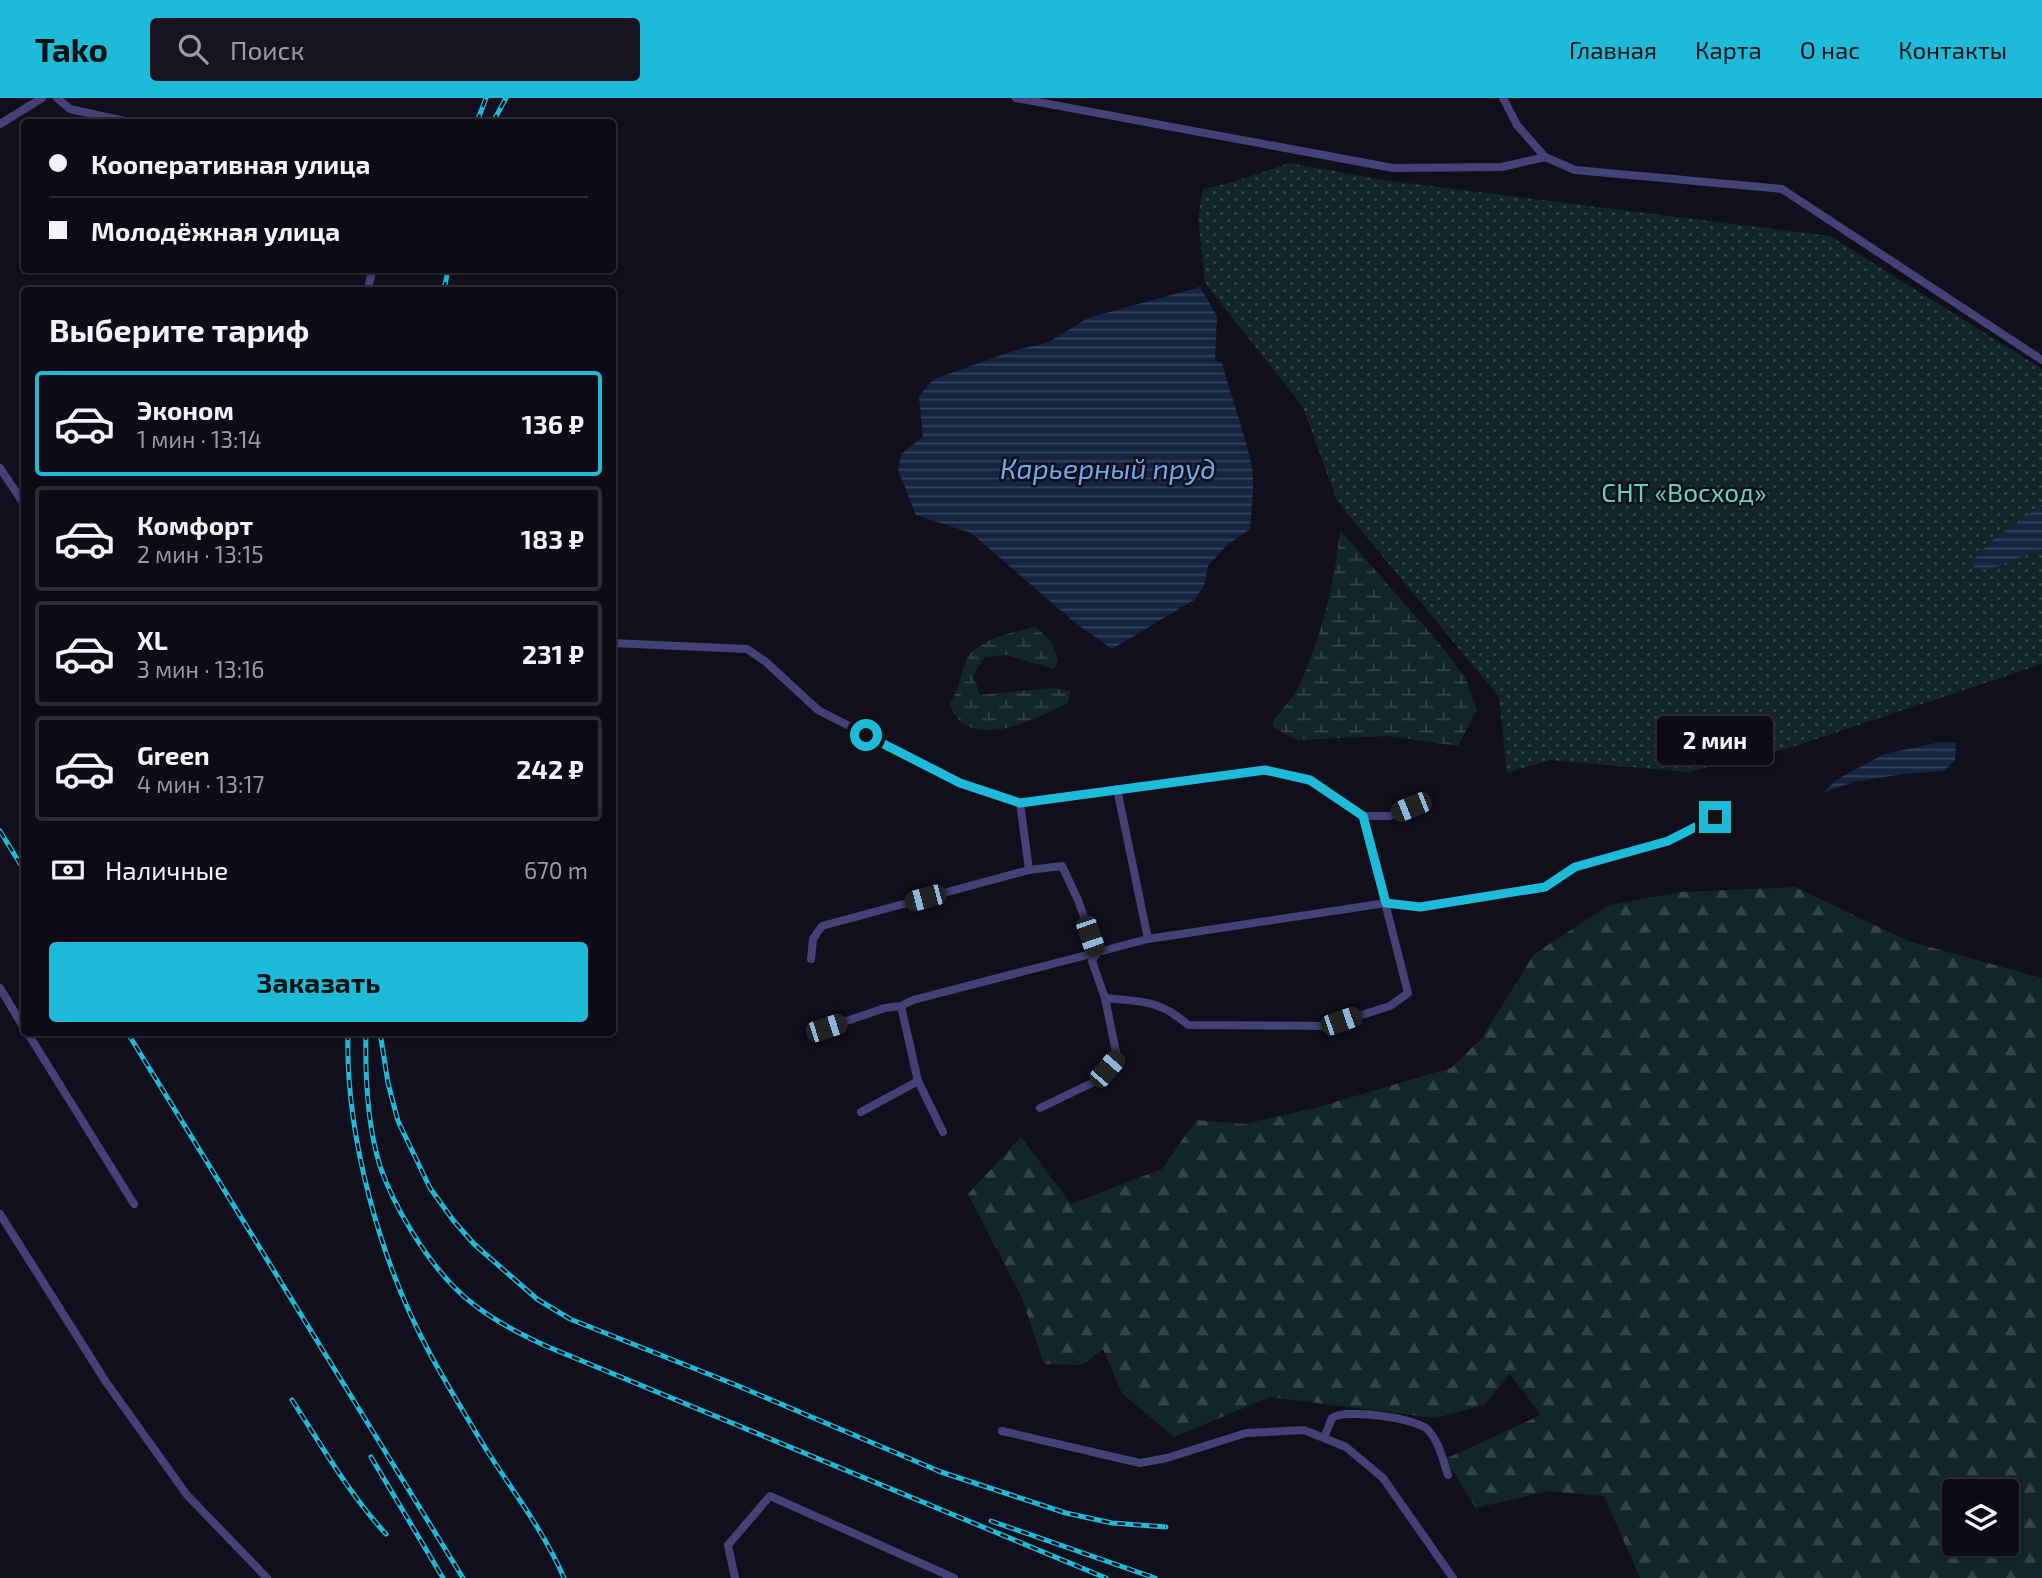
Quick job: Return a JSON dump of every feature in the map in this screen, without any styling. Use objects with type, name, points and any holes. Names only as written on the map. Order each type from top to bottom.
[{"type":"street","points":[[0,124],[42,98]]},
{"type":"street","points":[[57,98],[70,109],[115,119]]},
{"type":"street","points":[[1016,98],[1393,168],[1502,167],[1545,157]]},
{"type":"street","points":[[1503,98],[1517,125],[1545,157],[1574,170],[1782,189],[2042,360]]},
{"type":"street","points":[[0,468],[21,500]]},
{"type":"street","points":[[616,643],[747,649],[766,662],[818,710],[960,783],[1020,803],[1265,770],[1310,780],[1363,816],[1388,816],[1411,807]]},
{"type":"street","points":[[1117,789],[1148,939]]},
{"type":"street","points":[[1020,803],[1029,870]]},
{"type":"street","points":[[1105,998],[1155,1003],[1174,1012],[1188,1025],[1327,1026],[1390,1006],[1408,993],[1363,816]]},
{"type":"street","points":[[826,1028],[884,1008],[901,1006],[913,1000],[1148,939],[1386,903],[1420,907],[1545,887],[1575,867],[1668,841],[1715,817]]},
{"type":"street","points":[[811,959],[813,939],[822,926],[1029,870],[1062,866],[1078,900],[1097,953]]},
{"type":"street","points":[[1040,1108],[1096,1081],[1117,1057],[1105,998],[1092,961],[1097,953]]},
{"type":"street","points":[[0,988],[21,1022]]},
{"type":"street","points":[[901,1006],[918,1081],[943,1132]]},
{"type":"street","points":[[30,1036],[134,1204]]},
{"type":"street","points":[[860,1112],[918,1081]]},
{"type":"street","points":[[0,1214],[106,1382],[187,1494],[267,1578]]},
{"type":"street","points":[[1324,1438],[1332,1418],[1347,1413],[1421,1424],[1433,1436],[1448,1475]]},
{"type":"street","points":[[1002,1431],[1140,1463],[1167,1458],[1246,1433],[1304,1430],[1346,1447],[1383,1478],[1453,1578]]},
{"type":"street","points":[[736,1578],[728,1545],[770,1496],[954,1578]]},
{"type":"green space","name":"СНТ «Восход»","points":[[1290,163],[1383,180],[1830,236],[2042,369],[2042,664],[1789,748],[1688,772],[1550,760],[1507,773],[1499,697],[1337,501],[1303,407],[1205,283],[1198,218],[1203,189]]},
{"type":"green space","points":[[1340,530],[1438,642],[1465,677],[1477,710],[1458,746],[1388,736],[1296,740],[1272,726],[1296,691],[1314,649],[1331,590]]},
{"type":"green space","points":[[1036,627],[1051,642],[1058,660],[1054,669],[1006,655],[985,657],[973,676],[980,695],[1052,688],[1070,691],[1068,703],[1030,721],[1000,729],[973,728],[961,722],[949,704],[969,655],[976,648],[996,638]]},
{"type":"green space","points":[[1795,887],[1908,941],[2042,978],[2042,1578],[1640,1578],[1604,1496],[1548,1491],[1476,1508],[1445,1459],[1541,1415],[1510,1374],[1484,1405],[1435,1418],[1270,1397],[1174,1437],[1122,1393],[1103,1349],[1082,1365],[1044,1364],[1022,1298],[968,1194],[1021,1137],[1071,1204],[1162,1169],[1196,1120],[1244,1124],[1311,1109],[1451,1068],[1482,1038],[1534,954],[1609,905],[1681,892]]},
{"type":"water","name":"Карьерный пруд","points":[[1200,287],[1217,316],[1215,360],[1222,363],[1252,468],[1250,529],[1226,546],[1208,566],[1204,586],[1194,600],[1112,649],[1073,621],[971,533],[916,515],[898,470],[901,454],[923,437],[919,396],[934,379],[1013,351],[1049,342],[1088,318]]},
{"type":"water","points":[[2042,505],[2042,549],[1987,570],[1974,568],[1973,560],[1995,538]]},
{"type":"water","points":[[1940,742],[1956,743],[1955,760],[1944,771],[1853,782],[1823,793],[1836,780],[1884,754]]},
{"type":"railway","points":[[478,119],[486,98]]},
{"type":"railway","points":[[495,119],[506,98]]},
{"type":"railway","points":[[445,287],[447,273]]},
{"type":"railway","points":[[0,831],[21,865]]},
{"type":"railway","points":[[129,1036],[463,1578]]},
{"type":"railway","points":[[348,1036],[352,1112],[359,1154],[369,1196],[395,1277],[435,1362],[484,1446],[537,1527],[564,1578]]},
{"type":"railway","points":[[366,1036],[370,1117],[386,1182],[422,1247],[444,1276],[476,1306],[510,1328],[546,1346],[1106,1578]]},
{"type":"railway","points":[[381,1036],[388,1083],[398,1121],[430,1188],[474,1244],[537,1299],[570,1319],[736,1385],[941,1472],[1066,1513],[1112,1523],[1166,1527]]},
{"type":"railway","points":[[292,1400],[348,1486],[386,1534]]},
{"type":"railway","points":[[371,1457],[443,1578]]},
{"type":"railway","points":[[991,1521],[1155,1578]]},
{"type":"route","points":[[866,735],[960,783],[1020,803],[1265,770],[1310,780],[1363,816],[1386,903],[1420,907],[1545,887],[1575,867],[1668,841],[1715,817]]}]
